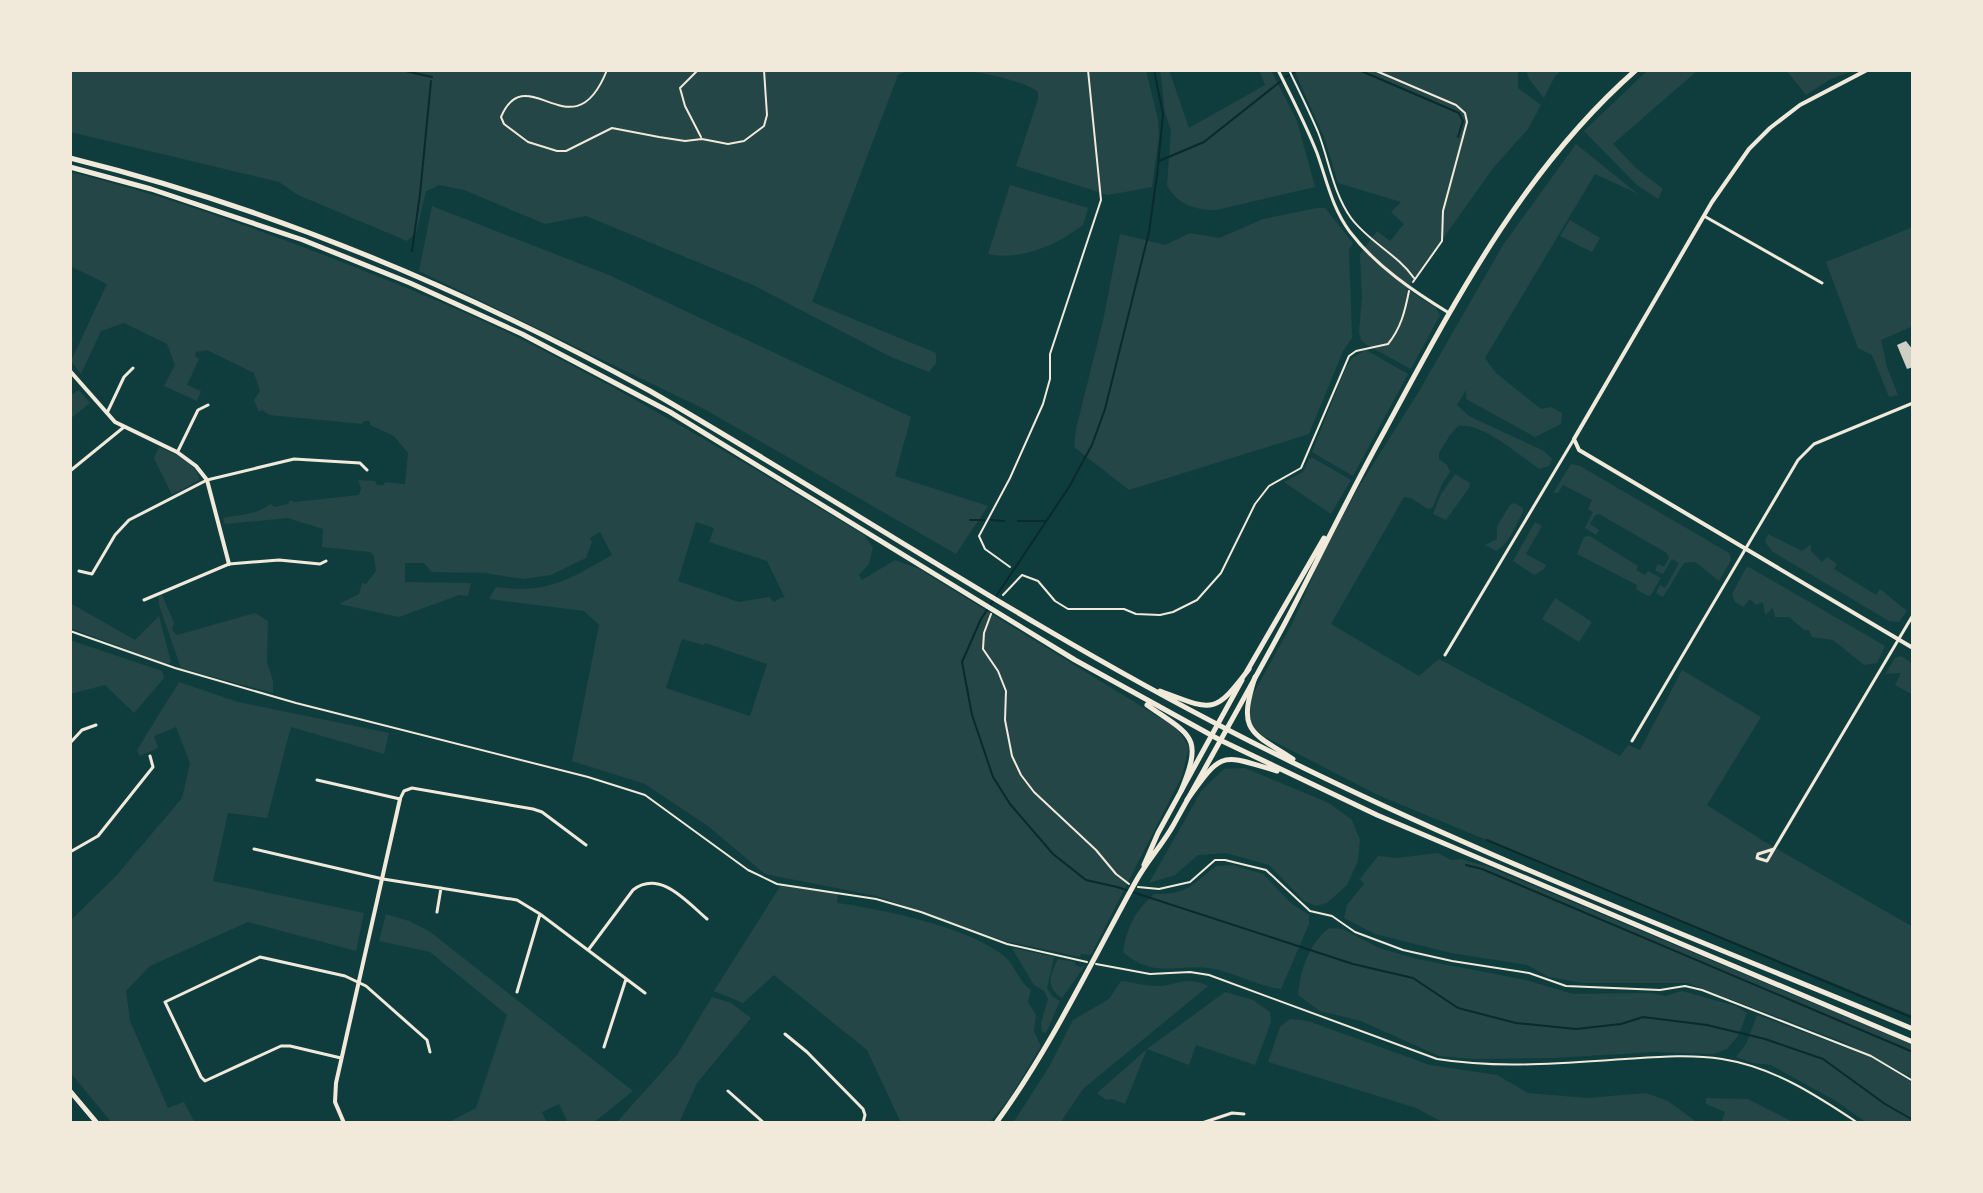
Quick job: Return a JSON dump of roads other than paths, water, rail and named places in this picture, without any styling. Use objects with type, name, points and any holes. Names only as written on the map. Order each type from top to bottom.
[{"type":"main road","points":[[1139,876],[1165,840],[1290,613],[1335,520],[1449,313],[1501,228],[1538,175],[1578,127],[1636,70]]},
{"type":"main road","points":[[70,158],[208,198],[305,232],[500,314],[650,391],[1005,605],[1226,729],[1458,839],[1913,1029]]},
{"type":"main road","points":[[70,167],[151,189],[303,240],[410,283],[522,334],[670,412],[1127,690],[1211,736],[1391,821],[1913,1042]]},
{"type":"main road","points":[[996,1123],[1034,1067],[1139,876],[1217,724],[1335,520]]},
{"type":"main road","points":[[1135,680],[1187,701],[1208,705],[1228,697],[1249,669]]},
{"type":"main road","points":[[1255,677],[1245,711],[1252,731],[1318,774]]},
{"type":"main road","points":[[1127,690],[1190,737],[1193,752],[1181,791]]},
{"type":"main road","points":[[1187,800],[1214,765],[1226,759],[1240,759],[1294,777]]},
{"type":"main road","points":[[70,1091],[97,1123]]},
{"type":"street","points":[[1278,70],[1305,125],[1318,156],[1327,191],[1342,221],[1364,247],[1410,289],[1449,313]]},
{"type":"street","points":[[1445,655],[1730,174],[1770,128],[1800,105],[1867,70]]},
{"type":"street","points":[[1704,216],[1822,283]]},
{"type":"street","points":[[106,414],[124,377],[133,368]]},
{"type":"street","points":[[70,371],[106,414],[124,427],[177,452],[196,466],[207,480],[229,564]]},
{"type":"street","points":[[1632,741],[1798,460],[1814,444],[1913,403]]},
{"type":"street","points":[[177,452],[198,410],[208,405]]},
{"type":"street","points":[[70,471],[124,427]]},
{"type":"street","points":[[1574,439],[1579,450],[1913,648]]},
{"type":"street","points":[[79,571],[92,574],[115,535],[129,520],[207,480],[294,459],[360,463],[367,470]]},
{"type":"street","points":[[144,600],[229,564],[279,560],[320,564],[326,561]]},
{"type":"street","points":[[1774,849],[1913,615]]},
{"type":"street","points":[[70,743],[82,730],[96,725]]},
{"type":"street","points":[[70,852],[98,836],[153,767],[150,756]]},
{"type":"street","points":[[317,780],[400,799]]},
{"type":"street","points":[[344,1123],[334,1094],[404,791],[412,788],[533,809],[542,812],[586,845]]},
{"type":"street","points":[[254,849],[383,879],[506,897],[540,914],[645,993]]},
{"type":"street","points":[[589,949],[633,890],[641,884],[654,882],[666,886],[707,919]]},
{"type":"street","points":[[437,912],[441,888]]},
{"type":"street","points":[[517,992],[540,914]]},
{"type":"street","points":[[341,1058],[281,1046],[205,1081],[165,1002],[260,957],[345,976],[359,983],[374,992],[427,1040],[430,1052]]},
{"type":"street","points":[[604,1047],[626,979]]},
{"type":"street","points":[[785,1034],[863,1109],[863,1123]]},
{"type":"street","points":[[728,1091],[764,1123]]},
{"type":"street","points":[[1202,1123],[1232,1113],[1244,1114]]},
{"type":"waterway","points":[[401,70],[432,77]]},
{"type":"waterway","points":[[1154,70],[1163,114],[1149,232],[1105,409],[1092,445],[1069,487],[981,619],[962,662],[972,715],[993,777],[1010,804],[1053,854],[1086,880],[1117,887],[1353,964],[1413,978],[1458,1008],[1516,1023],[1576,1029],[1621,1024],[1643,1017],[1707,1025],[1765,1039],[1823,1059],[1885,1104],[1913,1120]]},
{"type":"waterway","points":[[1293,73],[1298,70]]},
{"type":"waterway","points":[[1359,70],[1459,113],[1463,121],[1458,137]]},
{"type":"waterway","points":[[412,251],[431,81]]},
{"type":"waterway","points":[[1159,161],[1204,142],[1281,81]]},
{"type":"waterway","points":[[970,520],[984,520]]},
{"type":"waterway","points":[[991,520],[1004,521]]},
{"type":"waterway","points":[[1018,521],[1045,521]]},
{"type":"waterway","points":[[1487,840],[1913,1018]]},
{"type":"waterway","points":[[1466,865],[1482,869],[1913,1052]]}]
